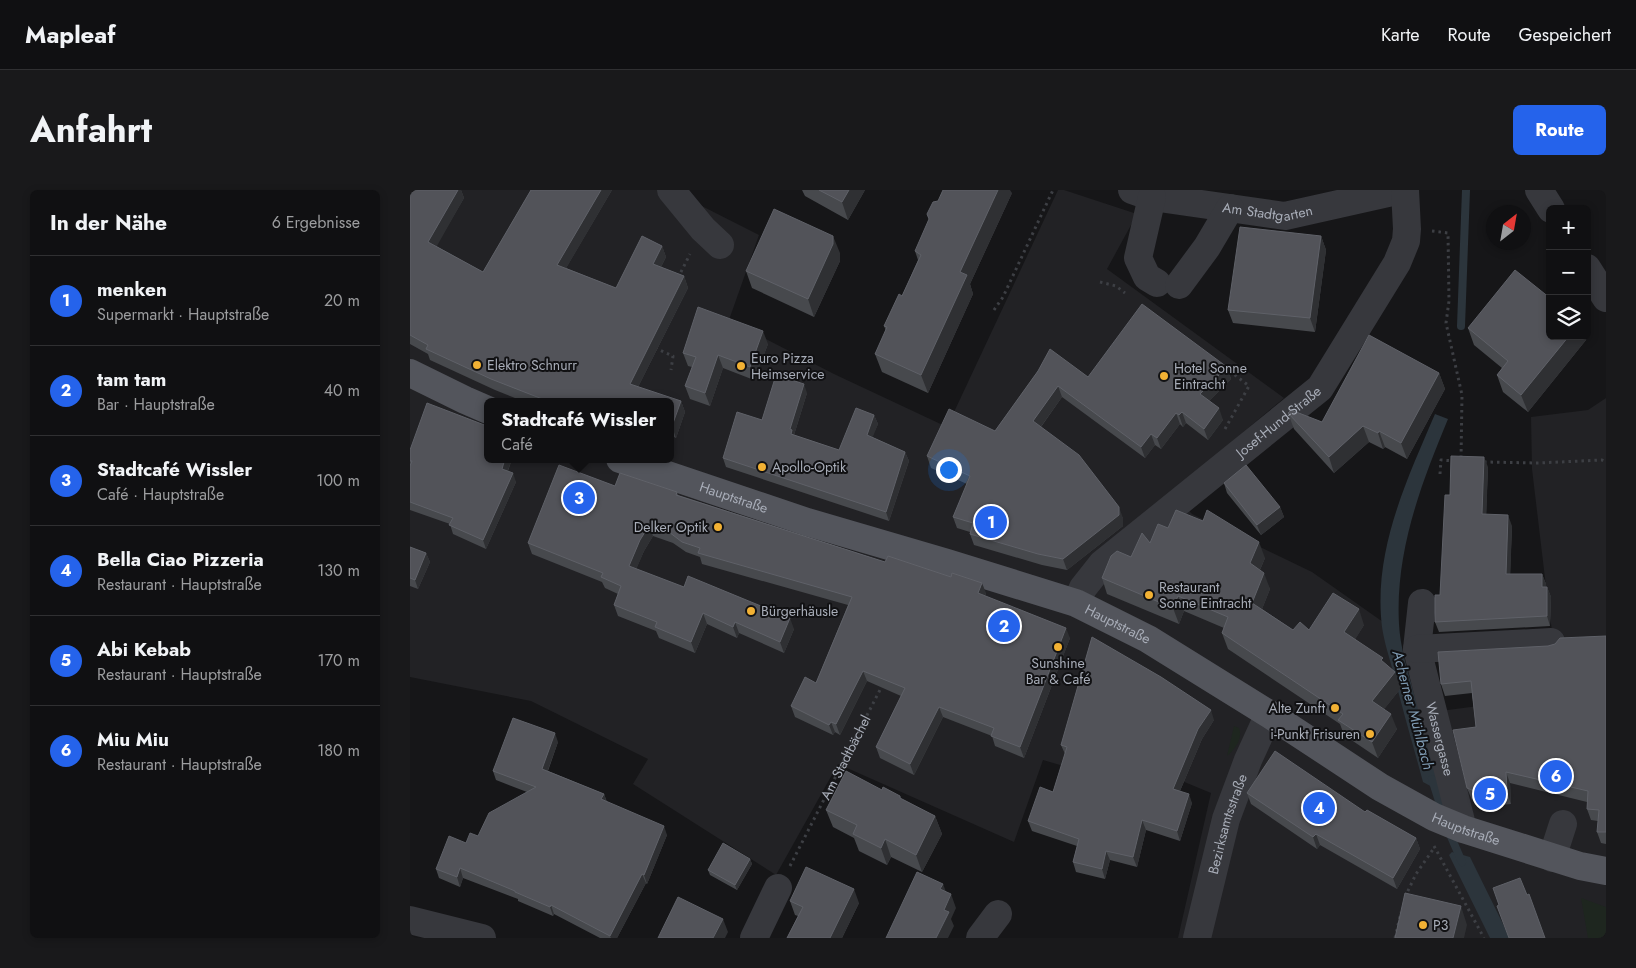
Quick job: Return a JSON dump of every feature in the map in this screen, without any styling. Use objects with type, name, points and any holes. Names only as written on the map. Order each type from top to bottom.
[{"type":"main road","points":[[410,374],[484,408]]},
{"type":"main road","name":"Hauptstraße","points":[[632,463],[806,522],[1076,603],[1148,639],[1270,714],[1380,787],[1434,817],[1461,828],[1552,858],[1606,871]]},
{"type":"main road","name":"Hauptstraße","points":[[1580,866],[1606,880]]},
{"type":"street","points":[[671,190],[712,237]]},
{"type":"street","name":"Am Stadtgarten","points":[[1142,193],[1285,216],[1403,190]]},
{"type":"street","name":"Josef-Hund-Straße","points":[[1076,603],[1083,588],[1102,564],[1320,388],[1397,263],[1406,241],[1407,229],[1403,190]]},
{"type":"street","points":[[1539,190],[1548,205]]},
{"type":"street","points":[[1142,193],[1138,258],[1147,277],[1168,284],[1207,247],[1230,208]]},
{"type":"street","points":[[1591,274],[1606,298]]},
{"type":"street","name":"Wassergasse","points":[[1422,603],[1417,649],[1461,828]]},
{"type":"street","points":[[1417,649],[1551,642]]},
{"type":"street","name":"Bezirksamtsstraße","points":[[1197,938],[1226,819],[1248,760],[1270,714]]},
{"type":"street","points":[[1552,858],[1563,824]]},
{"type":"street","points":[[754,938],[778,888]]},
{"type":"street","points":[[980,938],[998,914]]},
{"type":"street","points":[[410,920],[482,938]]},
{"type":"path","points":[[994,310],[1003,297],[1053,190]]},
{"type":"path","points":[[1407,229],[1448,233],[1449,301],[1446,324],[1462,395],[1461,461],[1441,460],[1440,474]]},
{"type":"path","points":[[676,282],[712,237]]},
{"type":"path","points":[[1100,282],[1116,286],[1132,298]]},
{"type":"path","points":[[651,347],[673,356],[671,370]]},
{"type":"path","points":[[1225,368],[1249,386],[1221,437],[1236,456]]},
{"type":"path","points":[[1480,462],[1604,461],[1606,457]]},
{"type":"path","name":"Am Stadtbächel","points":[[778,888],[885,680]]},
{"type":"path","points":[[1434,817],[1434,848],[1484,938]]},
{"type":"path","points":[[1404,899],[1416,874],[1434,848]]},
{"type":"path","points":[[1395,938],[1402,906]]},
{"type":"shaded area","points":[[410,190],[683,190],[688,199],[759,235],[729,320],[834,374],[947,427],[1058,190],[1064,190],[1137,214],[1107,269],[1284,398],[1172,492],[1192,514],[1312,572],[1383,622],[1425,713],[1561,695],[1532,469],[1531,417],[1588,410],[1606,398],[1606,938],[1178,938],[1211,793],[1141,764],[1135,787],[1043,760],[1014,842],[838,764],[776,875],[633,784],[648,759],[531,701],[410,677]]},
{"type":"shaded area","points":[[1234,726],[1239,728],[1240,736],[1235,747],[1227,756]]},
{"type":"shaded area","points":[[1581,898],[1606,907],[1606,938],[1588,938]]},
{"type":"water","points":[[1435,414],[1448,419],[1428,468],[1412,519],[1401,571],[1399,624],[1402,649],[1413,690],[1447,795],[1423,782],[1384,638],[1381,599],[1382,571],[1394,518],[1413,465]]},
{"type":"water","points":[[1452,852],[1470,857],[1509,938],[1490,938],[1449,855]]},
{"type":"building","points":[[410,190],[458,190],[428,242],[483,272],[531,190],[601,190],[557,265],[616,288],[642,236],[662,246],[653,264],[684,276],[630,384],[672,398],[540,398],[491,379],[426,349],[428,345],[410,335]]},
{"type":"building","points":[[819,190],[849,190],[842,202]]},
{"type":"building","points":[[943,190],[998,190],[960,272],[967,275],[921,375],[875,354],[887,327],[884,326],[899,294],[902,296],[921,255],[915,251],[929,219],[927,214],[933,202],[938,201]]},
{"type":"building","points":[[774,209],[833,236],[833,244],[808,299],[746,271]]},
{"type":"building","points":[[1240,227],[1321,236],[1310,318],[1228,310]]},
{"type":"building","points":[[1515,270],[1546,295],[1546,340],[1566,340],[1521,395],[1497,375],[1508,361],[1468,328]]},
{"type":"building","points":[[1142,304],[1227,367],[1200,394],[1219,408],[1204,429],[1182,412],[1179,415],[1176,413],[1157,438],[1151,434],[1141,447],[1058,386],[1033,421],[1079,455],[1119,507],[1119,515],[1063,559],[1038,554],[970,534],[973,523],[953,517],[970,476],[927,456],[949,409],[995,431],[1038,371],[1050,349],[1088,377]]},
{"type":"building","points":[[698,307],[763,331],[750,367],[718,355],[705,393],[685,386],[696,357],[683,353]]},
{"type":"building","points":[[1369,335],[1439,373],[1401,443],[1379,431],[1378,433],[1363,426],[1329,457],[1288,413],[1291,410],[1322,422]]},
{"type":"building","points":[[776,375],[804,384],[790,429],[792,430],[791,434],[839,450],[856,408],[874,415],[867,435],[905,452],[886,512],[723,458],[737,412],[762,420]]},
{"type":"building","points":[[674,399],[681,401],[674,420]]},
{"type":"building","points":[[427,403],[484,425],[484,463],[504,463],[502,469],[513,473],[483,540],[449,525],[453,518],[410,502],[410,466],[412,461],[410,461],[410,450]]},
{"type":"building","points":[[1451,456],[1484,457],[1482,514],[1508,515],[1506,574],[1542,574],[1542,587],[1547,587],[1547,616],[1435,622],[1435,595],[1440,595],[1445,495],[1450,495]]},
{"type":"building","points":[[559,465],[615,486],[620,473],[677,492],[676,495],[885,562],[888,556],[951,577],[952,573],[982,583],[978,593],[1066,628],[1020,747],[991,736],[994,728],[939,707],[910,764],[876,747],[905,688],[863,671],[836,724],[831,722],[829,725],[791,706],[805,677],[816,683],[852,597],[698,553],[700,548],[682,542],[669,532],[649,526],[640,540],[629,566],[684,587],[688,576],[790,618],[780,642],[735,622],[733,627],[703,613],[691,642],[655,627],[657,622],[614,605],[621,586],[601,577],[603,573],[528,543]]},
{"type":"building","points":[[1246,465],[1280,507],[1257,525],[1224,483]]},
{"type":"building","points":[[1176,510],[1203,521],[1207,510],[1259,542],[1250,563],[1264,573],[1252,603],[1293,630],[1300,622],[1309,630],[1333,593],[1359,609],[1344,632],[1383,658],[1381,660],[1395,672],[1372,701],[1391,714],[1372,742],[1338,720],[1343,714],[1222,633],[1228,617],[1178,596],[1173,608],[1102,578],[1111,556],[1117,551],[1131,557],[1142,533],[1150,543],[1158,524],[1168,528]]},
{"type":"building","points":[[410,547],[426,553],[415,580],[410,578]]},
{"type":"building","points":[[1606,636],[1606,832],[1597,832],[1599,810],[1587,809],[1588,791],[1506,772],[1507,792],[1483,795],[1467,788],[1453,730],[1476,727],[1471,681],[1441,684],[1438,652],[1548,646],[1555,644],[1560,638]]},
{"type":"building","points":[[1092,637],[1161,677],[1211,710],[1198,729],[1173,789],[1189,794],[1177,831],[1142,820],[1133,857],[1106,851],[1102,869],[1073,862],[1079,839],[1028,821],[1040,787],[1053,792],[1067,747],[1061,745]]},
{"type":"building","points":[[513,718],[555,733],[542,769],[604,794],[601,799],[664,826],[644,875],[642,874],[610,936],[551,905],[550,907],[460,868],[457,877],[436,869],[449,836],[466,843],[470,833],[478,836],[489,813],[536,787],[493,771]]},
{"type":"building","points":[[1275,751],[1365,812],[1367,810],[1416,838],[1393,878],[1316,834],[1313,837],[1247,793]]},
{"type":"building","points":[[846,771],[882,790],[883,787],[935,816],[916,855],[885,839],[881,848],[853,834],[857,825],[826,810]]},
{"type":"building","points":[[723,843],[750,859],[735,885],[708,870]]},
{"type":"building","points":[[806,867],[854,889],[830,938],[787,938],[803,907],[790,901]]},
{"type":"building","points":[[917,872],[943,884],[940,889],[951,894],[944,910],[949,912],[936,938],[886,938]]},
{"type":"building","points":[[1520,878],[1527,895],[1529,894],[1545,938],[1509,938],[1497,906],[1499,905],[1493,888]]},
{"type":"building","points":[[1405,893],[1461,906],[1453,938],[1395,938]]},
{"type":"building","points":[[678,897],[723,919],[713,938],[658,938]]},
{"type":"waterway","name":"Acherner Mühlbach","points":[[1461,326],[1466,190]]},
{"type":"waterway","name":"Acherner Mühlbach","points":[[1432,779],[1443,814]]},
{"type":"waterway","name":"Acherner Mühlbach","points":[[1449,832],[1462,862]]},
{"type":"place","name":"Elektro Schnurr","points":[[477,365]]},
{"type":"place","name":"Euro Pizza Heimservice","points":[[741,366]]},
{"type":"place","name":"Hotel Sonne Eintracht","points":[[1164,376]]},
{"type":"place","name":"Apollo-Optik","points":[[762,467]]},
{"type":"place","name":"Stadtcafé Wissler","points":[[579,498]]},
{"type":"place","name":"menken","points":[[991,522]]},
{"type":"place","name":"Delker Optik","points":[[718,527]]},
{"type":"place","name":"Restaurant Sonne Eintracht","points":[[1149,595]]},
{"type":"place","name":"Bürgerhäusle","points":[[751,611]]},
{"type":"place","name":"tam tam","points":[[1004,626]]},
{"type":"place","name":"Sunshine Bar & Café","points":[[1058,647]]},
{"type":"place","name":"Alte Zunft","points":[[1335,708]]},
{"type":"place","name":"i-Punkt Frisuren","points":[[1370,734]]},
{"type":"place","name":"Miu Miu","points":[[1556,776]]},
{"type":"place","name":"Abi Kebab","points":[[1490,794]]},
{"type":"place","name":"Bella Ciao Pizzeria","points":[[1319,808]]},
{"type":"place","name":"P3","points":[[1423,925]]}]
